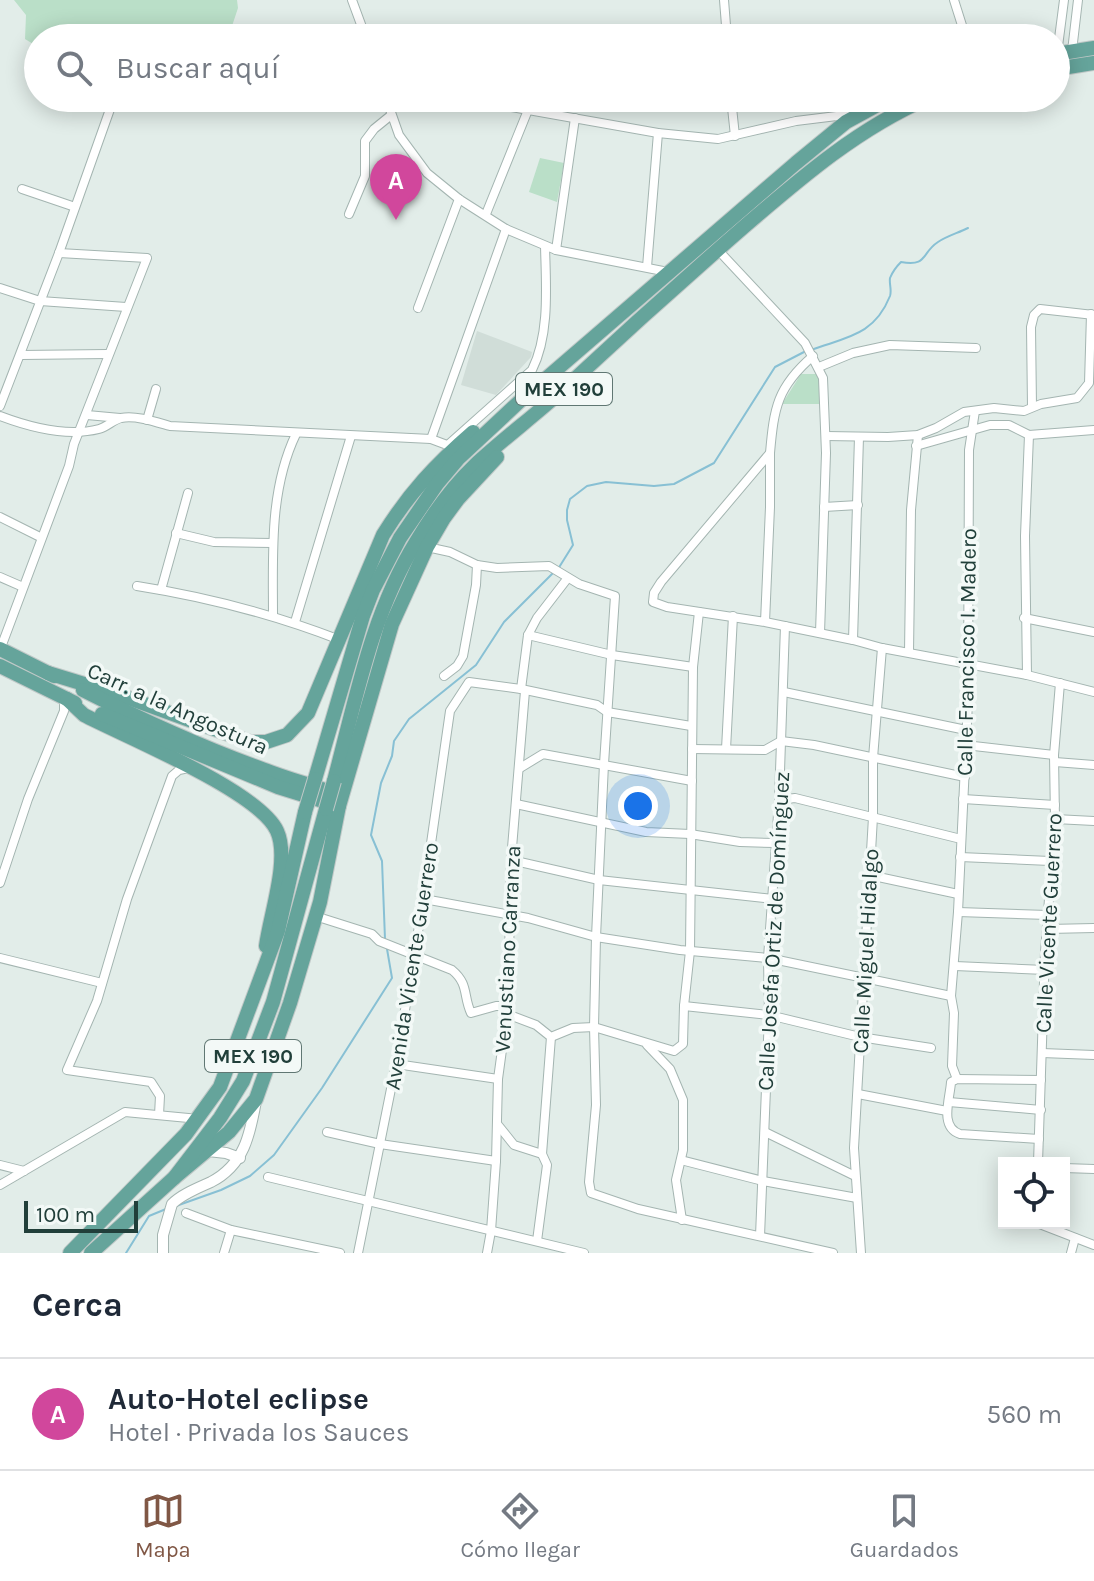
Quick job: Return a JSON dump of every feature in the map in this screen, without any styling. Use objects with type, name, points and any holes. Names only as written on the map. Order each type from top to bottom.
[{"type":"main road","points":[[1070,52],[1094,48]]},
{"type":"main road","points":[[1070,67],[1094,63]]},
{"type":"main road","name":"MEX 190","points":[[70,1253],[162,1160],[199,1119],[220,1087],[278,931],[305,812],[363,616],[385,564],[437,484],[458,459],[520,401],[816,147],[846,122],[866,112]]},
{"type":"main road","name":"MEX 190","points":[[91,1253],[174,1178],[220,1118],[243,1081],[273,1002],[336,804],[334,781],[376,623],[399,571],[454,488],[475,465],[533,418],[800,179],[850,141],[896,112]]},
{"type":"main road","points":[[48,673],[120,695],[237,739],[266,742],[287,735],[308,713],[383,535],[410,493],[452,446],[520,401]]},
{"type":"main road","points":[[174,1178],[208,1151],[256,1099],[290,1003],[315,916],[336,804],[392,624],[427,547],[458,499],[533,418]]},
{"type":"main road","name":"Carr. a la Angostura","points":[[1,646],[48,673],[202,745],[268,772],[302,781],[336,804]]},
{"type":"main road","name":"Carr. a la Angostura","points":[[0,666],[66,699],[278,787],[336,804]]},
{"type":"main road","points":[[66,699],[84,715],[252,802],[277,831],[281,854],[261,976]]},
{"type":"street","points":[[352,0],[361,24]]},
{"type":"street","points":[[724,0],[726,24]]},
{"type":"street","points":[[954,0],[962,24]]},
{"type":"street","points":[[1063,24],[1064,0]]},
{"type":"street","points":[[1070,26],[1078,0]]},
{"type":"street","points":[[0,406],[109,112]]},
{"type":"street","points":[[389,112],[411,154],[427,173],[459,199],[506,229],[556,250],[669,272]]},
{"type":"street","points":[[486,214],[527,112]]},
{"type":"street","points":[[540,112],[658,133],[718,139],[796,121],[862,114]]},
{"type":"street","points":[[732,112],[735,136]]},
{"type":"street","points":[[349,214],[365,176],[365,141],[390,116]]},
{"type":"street","points":[[556,250],[575,118]]},
{"type":"street","points":[[647,267],[658,133]]},
{"type":"street","points":[[22,189],[75,207]]},
{"type":"street","points":[[418,308],[459,199]]},
{"type":"street","points":[[431,439],[506,229]]},
{"type":"street","points":[[87,415],[147,420],[170,426],[431,439],[452,446],[532,370],[539,356],[546,300],[545,246]]},
{"type":"street","points":[[718,250],[805,343],[823,378],[826,436],[820,633]]},
{"type":"street","points":[[1,646],[108,354],[147,258],[59,253]]},
{"type":"street","points":[[0,288],[40,301],[126,307]]},
{"type":"street","points":[[826,436],[918,435],[964,412],[994,408],[1024,411],[1077,398],[1085,392],[1089,383],[1092,314],[1040,309],[1034,315],[1031,327],[1032,407]]},
{"type":"street","points":[[819,367],[853,353],[890,345],[976,348]]},
{"type":"street","points":[[21,355],[108,354]]},
{"type":"street","points":[[765,622],[773,421],[785,384],[812,354]]},
{"type":"street","points":[[147,420],[156,389]]},
{"type":"street","name":"Calle Francisco I. Madero","points":[[951,996],[965,777],[969,663],[969,450],[975,411]]},
{"type":"street","points":[[0,416],[23,424],[81,431],[100,429],[121,418]]},
{"type":"street","points":[[916,446],[990,425],[1009,425],[1029,435],[1094,430]]},
{"type":"street","points":[[273,616],[273,543],[284,463],[296,434]]},
{"type":"street","points":[[909,652],[912,630],[911,510],[918,435]]},
{"type":"street","points":[[1027,675],[1024,618],[1029,435]]},
{"type":"street","points":[[295,622],[351,436]]},
{"type":"street","points":[[853,640],[859,437]]},
{"type":"street","points":[[770,453],[661,582],[654,593],[653,602],[969,663],[1094,692]]},
{"type":"street","points":[[161,590],[188,493]]},
{"type":"street","points":[[824,507],[858,505]]},
{"type":"street","points":[[0,517],[40,537]]},
{"type":"street","points":[[176,533],[214,542],[273,543]]},
{"type":"street","points":[[427,547],[450,552],[477,565],[497,568],[549,566],[567,579],[615,596],[596,937],[596,1105],[589,1182],[591,1193],[682,1220],[833,1253]]},
{"type":"street","points":[[444,676],[457,666],[463,656],[477,565]]},
{"type":"street","points":[[0,577],[23,587]]},
{"type":"street","points":[[567,579],[528,635],[612,655],[693,667]]},
{"type":"street","points":[[137,586],[223,601],[295,622],[340,640]]},
{"type":"street","points":[[551,1037],[573,1028],[594,1027],[674,1051],[683,1044],[690,951],[693,667],[699,612]]},
{"type":"street","points":[[726,749],[733,616]]},
{"type":"street","points":[[1024,618],[1094,632]]},
{"type":"street","name":"Calle Josefa Ortiz de Domínguez","points":[[760,1236],[769,1015],[768,958],[779,800],[785,626]]},
{"type":"street","name":"Venustiano Carranza","points":[[487,1253],[496,1161],[498,1079],[508,1010],[508,915],[528,635]]},
{"type":"street","name":"Calle Miguel Hidalgo","points":[[861,1253],[855,1176],[873,817],[873,758],[882,648]]},
{"type":"street","name":"Avenida Vicente Guerrero","points":[[358,1253],[396,1064],[424,899],[450,711],[469,682],[523,690]]},
{"type":"street","name":"Calle Vicente Guerrero","points":[[1038,1157],[1050,861],[1055,819],[1054,758],[1060,683]]},
{"type":"street","points":[[523,690],[597,705],[607,712],[691,726]]},
{"type":"street","points":[[784,692],[966,730]]},
{"type":"street","points":[[0,883],[66,699]]},
{"type":"street","points":[[692,749],[765,750],[781,741],[814,745],[965,777]]},
{"type":"street","points":[[965,745],[1094,765]]},
{"type":"street","points":[[520,768],[543,754],[692,781]]},
{"type":"street","points":[[159,1115],[160,1096],[151,1082],[67,1070],[102,983],[127,899],[172,776],[173,764],[167,757]]},
{"type":"street","points":[[172,776],[179,770],[190,768]]},
{"type":"street","points":[[779,800],[795,798],[961,839]]},
{"type":"street","points":[[963,799],[1055,805]]},
{"type":"street","points":[[516,804],[646,832],[775,843]]},
{"type":"street","points":[[1055,819],[1094,821]]},
{"type":"street","points":[[960,857],[1050,861]]},
{"type":"street","points":[[511,860],[599,880],[773,899]]},
{"type":"street","points":[[869,875],[958,894]]},
{"type":"street","points":[[424,899],[508,915],[596,937],[690,951],[768,958],[951,996],[954,1080],[948,1106],[952,1132],[1039,1139]]},
{"type":"street","points":[[958,912],[1048,915]]},
{"type":"street","points":[[315,916],[372,934],[379,941],[452,970],[459,976],[467,993],[471,1013],[496,1006],[536,1025],[551,1037]]},
{"type":"street","points":[[1048,929],[1094,928]]},
{"type":"street","points":[[0,958],[102,983]]},
{"type":"street","points":[[955,966],[1045,970]]},
{"type":"street","points":[[684,1006],[769,1015],[860,1037],[931,1048]]},
{"type":"street","points":[[537,1241],[547,1165],[542,1154],[551,1037]]},
{"type":"street","points":[[646,1045],[670,1069],[683,1100],[681,1160],[676,1180],[682,1220]]},
{"type":"street","points":[[1042,1053],[1094,1055]]},
{"type":"street","points":[[396,1064],[498,1079]]},
{"type":"street","points":[[954,1080],[1041,1080]]},
{"type":"street","points":[[858,1094],[948,1106],[1041,1110]]},
{"type":"street","points":[[163,1253],[170,1210],[220,1177],[240,1158],[252,1125],[256,1099]]},
{"type":"street","points":[[0,1185],[125,1112],[199,1119]]},
{"type":"street","points":[[497,1123],[510,1142],[523,1150],[542,1154]]},
{"type":"street","points":[[327,1132],[380,1144],[496,1161]]},
{"type":"street","points":[[765,1132],[855,1176]]},
{"type":"street","points":[[495,1149],[510,1142]]},
{"type":"street","points":[[208,1151],[240,1158]]},
{"type":"street","points":[[681,1160],[763,1181],[857,1198]]},
{"type":"street","points":[[0,1165],[24,1171]]},
{"type":"street","points":[[1070,1168],[1094,1169]]},
{"type":"street","points":[[268,1177],[584,1253]]},
{"type":"street","points":[[186,1213],[231,1230],[340,1253]]},
{"type":"street","points":[[1052,1229],[1094,1245]]},
{"type":"street","points":[[224,1253],[231,1230]]},
{"type":"street","points":[[1071,1253],[1075,1238]]},
{"type":"shaded area","points":[[477,331],[532,352],[531,357],[496,395],[461,385]]},
{"type":"green space","points":[[14,0],[237,0],[238,8],[233,24],[26,24],[26,15]]},
{"type":"green space","points":[[540,158],[564,163],[557,202],[529,192]]},
{"type":"green space","points":[[801,374],[820,374],[819,404],[782,404]]},
{"type":"waterway","points":[[811,350],[847,338],[867,327],[876,319],[891,294],[890,278],[901,262],[920,261],[938,242],[968,228]]},
{"type":"waterway","points":[[558,569],[573,545],[567,520],[570,499],[587,486],[606,482],[654,486],[674,484],[714,463],[775,367],[804,352]]},
{"type":"waterway","points":[[385,939],[382,861],[371,835],[381,783],[392,756],[394,741],[409,719],[476,665],[504,622],[553,573]]},
{"type":"waterway","points":[[176,1206],[250,1176],[274,1155],[322,1088],[392,978],[387,949]]},
{"type":"waterway","points":[[126,1253],[149,1216],[166,1209]]},
{"type":"place","name":"Auto-Hotel eclipse","points":[[396,220]]}]
